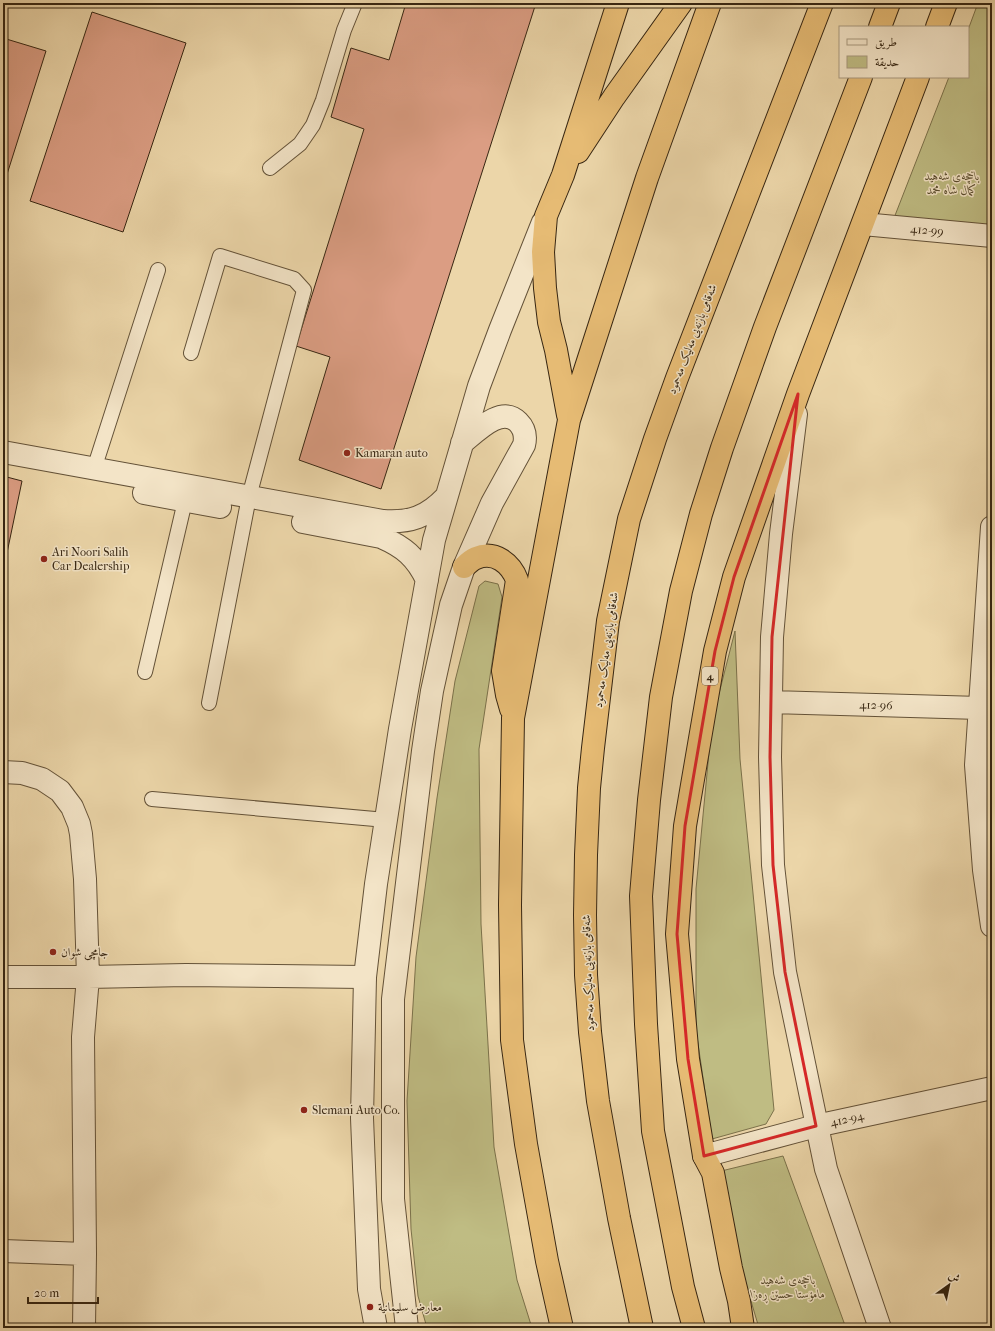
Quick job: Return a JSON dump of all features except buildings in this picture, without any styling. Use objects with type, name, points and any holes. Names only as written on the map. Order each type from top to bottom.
[{"type":"highway","points":[[569,420],[556,350],[549,322],[545,288],[544,252],[546,216],[562,175],[618,3]]},
{"type":"highway","points":[[562,175],[614,97],[680,3]]},
{"type":"highway","points":[[562,1328],[547,1261],[526,1144],[512,1040],[510,905],[513,718],[569,420],[646,178],[710,3]]},
{"type":"highway","name":"شەقامی بازنەیی مەلیک مەحمود","points":[[642,1328],[618,1218],[598,1101],[590,1032],[586,975],[586,900],[589,788],[608,621],[629,519],[655,439],[677,378],[822,3]]},
{"type":"highway","points":[[880,26],[889,3]]},
{"type":"highway","points":[[937,26],[946,3]]},
{"type":"highway","points":[[694,1328],[681,1280],[653,1131],[646,1024],[641,896],[649,800],[661,697],[681,591],[701,514],[722,448],[765,327],[861,78]]},
{"type":"highway","name":"4","points":[[743,1328],[739,1301],[731,1268],[713,1173],[704,1156],[688,1059],[677,934],[685,826],[715,651],[734,577],[798,394],[918,78]]},
{"type":"highway","points":[[464,568],[476,558],[492,556],[501,559],[508,564],[514,572],[517,580],[503,671],[513,718]]},
{"type":"street","points":[[376,1328],[369,1289],[362,1118],[365,977],[376,884],[400,730],[434,540],[479,386],[494,344],[546,216]]},
{"type":"street","name":"412-99","points":[[863,224],[992,236]]},
{"type":"street","points":[[798,394],[781,534],[772,637],[770,757],[773,865],[786,972],[816,1126],[826,1168],[880,1328]]},
{"type":"street","points":[[407,1328],[393,1199],[393,999],[423,751],[432,691],[450,605],[492,503],[524,446],[526,439],[522,426],[516,420],[509,417],[500,417],[493,420],[462,443]]},
{"type":"street","points":[[3,452],[94,468],[381,537],[393,542],[414,558],[422,568],[427,580]]},
{"type":"street","points":[[3,466],[185,501],[248,505],[394,522],[416,518],[428,513],[438,506],[446,497]]},
{"type":"street","points":[[992,540],[976,765],[984,870],[992,926]]},
{"type":"street","name":"412-96","points":[[771,702],[980,708]]},
{"type":"street","points":[[3,772],[32,776],[46,782],[60,791],[67,799],[76,815],[81,834],[85,879],[88,978],[83,1037],[85,1254],[84,1328]]},
{"type":"street","points":[[3,977],[88,978],[186,975],[365,977]]},
{"type":"street","name":"412-94","points":[[704,1156],[816,1126],[992,1088]]},
{"type":"street","points":[[3,1251],[85,1254]]},
{"type":"lane","points":[[270,168],[300,144],[313,124],[323,100],[344,30],[355,3]]},
{"type":"lane","points":[[191,353],[220,256],[294,279],[304,290],[248,505],[209,703]]},
{"type":"lane","points":[[94,468],[158,270]]},
{"type":"lane","points":[[145,672],[185,501]]},
{"type":"lane","points":[[152,799],[386,820]]},
{"type":"highlighted area","points":[[798,394],[772,637],[770,757],[773,865],[785,972],[816,1126],[704,1156],[688,1059],[677,934],[685,826],[715,651],[734,577]]},
{"type":"green space","name":"باخچەی شەهید کمال شاە محمد","points":[[978,3],[992,3],[992,226],[894,218],[949,78],[969,78],[969,27]]},
{"type":"green space","points":[[485,581],[498,584],[502,597],[479,749],[481,924],[494,1147],[517,1280],[532,1328],[427,1328],[418,1296],[411,1229],[407,1101],[416,957],[437,798],[455,681],[479,586]]},
{"type":"green space","points":[[735,631],[740,759],[774,1110],[766,1124],[712,1139],[696,1030],[696,889],[712,721]]},
{"type":"green space","name":"باخچەی شەهید مامۆستا حسێن ڕەزا","points":[[783,1156],[846,1328],[759,1328],[713,1173]]},
{"type":"place","name":"Kamaran auto","points":[[347,453]]},
{"type":"place","name":"Ari Noori Salih Car Dealership","points":[[44,559]]},
{"type":"place","name":"جامچی شوان","points":[[53,952]]},
{"type":"place","name":"Slemani Auto Co.","points":[[304,1110]]},
{"type":"place","name":"معارض سليمانية","points":[[370,1307]]}]
